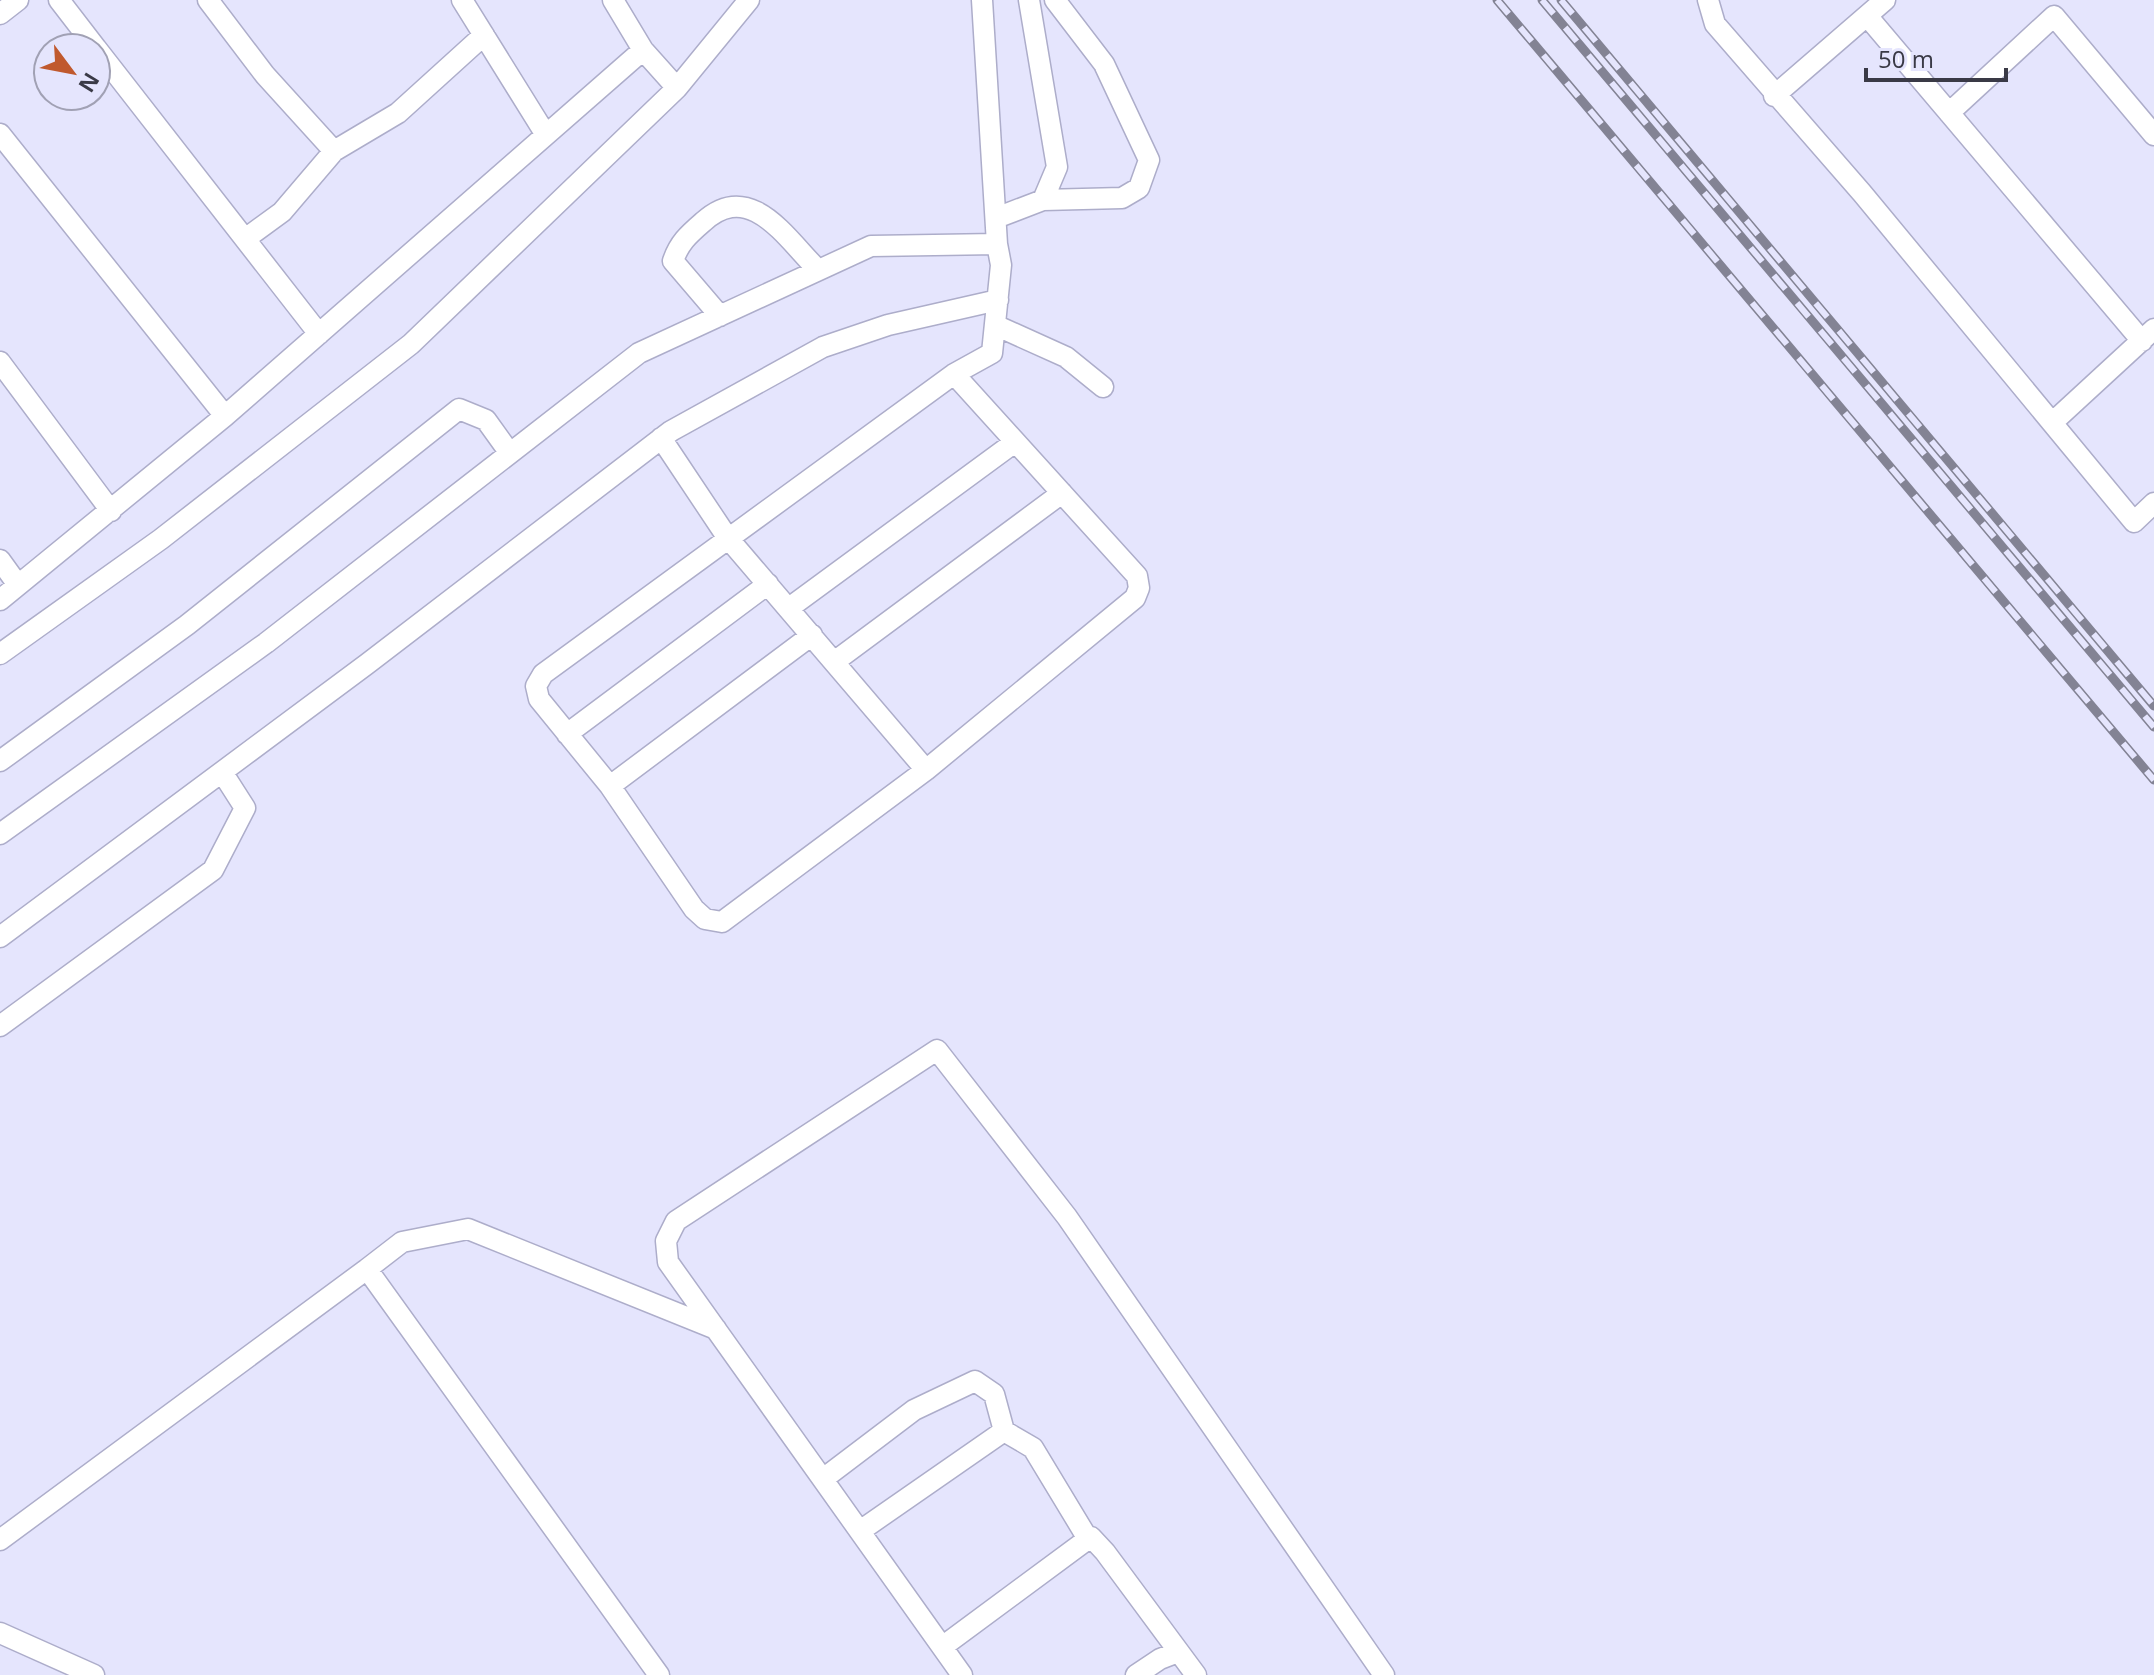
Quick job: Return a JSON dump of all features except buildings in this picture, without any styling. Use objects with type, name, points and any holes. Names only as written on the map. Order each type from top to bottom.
[{"type":"street","points":[[0,14],[18,0]]},
{"type":"street","points":[[59,0],[84,32]]},
{"type":"street","points":[[208,0],[265,75],[334,151]]},
{"type":"street","points":[[462,0],[546,135]]},
{"type":"street","points":[[613,0],[643,50],[677,88]]},
{"type":"street","points":[[0,654],[161,539],[411,344],[677,88],[749,0]]},
{"type":"street","points":[[954,374],[1137,576],[1139,588],[1135,598],[926,770],[722,922],[705,919],[694,909],[610,786],[539,699],[536,686],[543,674],[727,537],[954,374],[992,353],[1001,265],[997,244],[982,0]]},
{"type":"street","points":[[1029,0],[1057,167],[1043,200]]},
{"type":"street","points":[[996,218],[1043,200],[1122,198],[1139,188],[1149,160],[1104,64],[1055,0]]},
{"type":"street","points":[[1708,0],[1715,24],[1774,96],[1862,193],[2134,522],[2154,503]]},
{"type":"street","points":[[1774,96],[1885,0]]},
{"type":"street","points":[[1949,113],[2054,16],[2154,135]]},
{"type":"street","points":[[1868,17],[1949,113],[2148,335],[2053,422]]},
{"type":"street","points":[[245,239],[282,212],[334,151],[398,113],[484,35]]},
{"type":"street","points":[[0,600],[225,416],[643,50]]},
{"type":"street","points":[[112,69],[319,334]]},
{"type":"street","points":[[0,134],[225,416]]},
{"type":"street","points":[[720,316],[673,261],[679,243],[719,207],[743,205],[760,213],[818,270]]},
{"type":"street","points":[[0,834],[266,643],[639,353],[871,246],[997,244]]},
{"type":"street","points":[[0,937],[661,438],[823,347],[888,325],[998,300]]},
{"type":"street","points":[[995,325],[1066,357],[1103,387]]},
{"type":"street","points":[[0,362],[111,511]]},
{"type":"street","points":[[0,761],[187,625],[459,409],[486,420],[509,452]]},
{"type":"street","points":[[661,438],[727,537],[926,770]]},
{"type":"street","points":[[789,608],[1015,442]]},
{"type":"street","points":[[834,662],[1062,493]]},
{"type":"street","points":[[0,560],[18,585]]},
{"type":"street","points":[[567,734],[768,584]]},
{"type":"street","points":[[610,786],[812,635]]},
{"type":"street","points":[[0,1026],[213,870],[245,808],[222,772]]},
{"type":"street","points":[[962,1675],[668,1262],[666,1241],[676,1221],[937,1050],[1067,1217],[1384,1675]]},
{"type":"street","points":[[0,1540],[402,1242],[468,1229],[716,1329]]},
{"type":"street","points":[[367,1269],[659,1675]]},
{"type":"street","points":[[823,1479],[914,1410],[975,1381],[994,1394],[1004,1431],[1033,1448],[1088,1539]]},
{"type":"street","points":[[860,1531],[1004,1431]]},
{"type":"street","points":[[942,1647],[1091,1537],[1196,1675]]},
{"type":"street","points":[[0,1633],[94,1675]]},
{"type":"street","points":[[1136,1675],[1160,1659],[1178,1652]]},
{"type":"railway","points":[[1497,0],[2154,780]]},
{"type":"railway","points":[[1542,0],[2154,727]]},
{"type":"railway","points":[[1561,0],[2154,706]]}]
